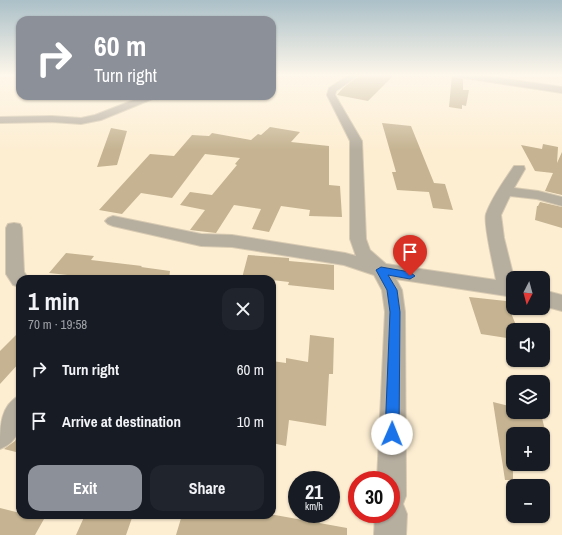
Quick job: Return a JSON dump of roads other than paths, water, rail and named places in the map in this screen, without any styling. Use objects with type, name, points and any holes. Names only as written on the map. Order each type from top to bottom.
[{"type":"street","points":[[0,120],[52,119],[80,121],[97,118],[142,100]]},
{"type":"street","points":[[334,100],[356,141],[358,240],[363,253],[381,270],[392,290],[395,312],[392,471]]},
{"type":"street","points":[[506,274],[496,238],[493,215],[505,191],[519,169]]},
{"type":"street","points":[[505,191],[538,195],[562,202]]},
{"type":"street","points":[[113,221],[201,240],[232,241],[344,259],[381,270],[425,278],[506,288]]},
{"type":"street","points":[[14,228],[16,275]]},
{"type":"street","points":[[550,300],[562,303]]},
{"type":"street","points":[[0,436],[16,414]]},
{"type":"street","points":[[390,535],[391,523]]}]
